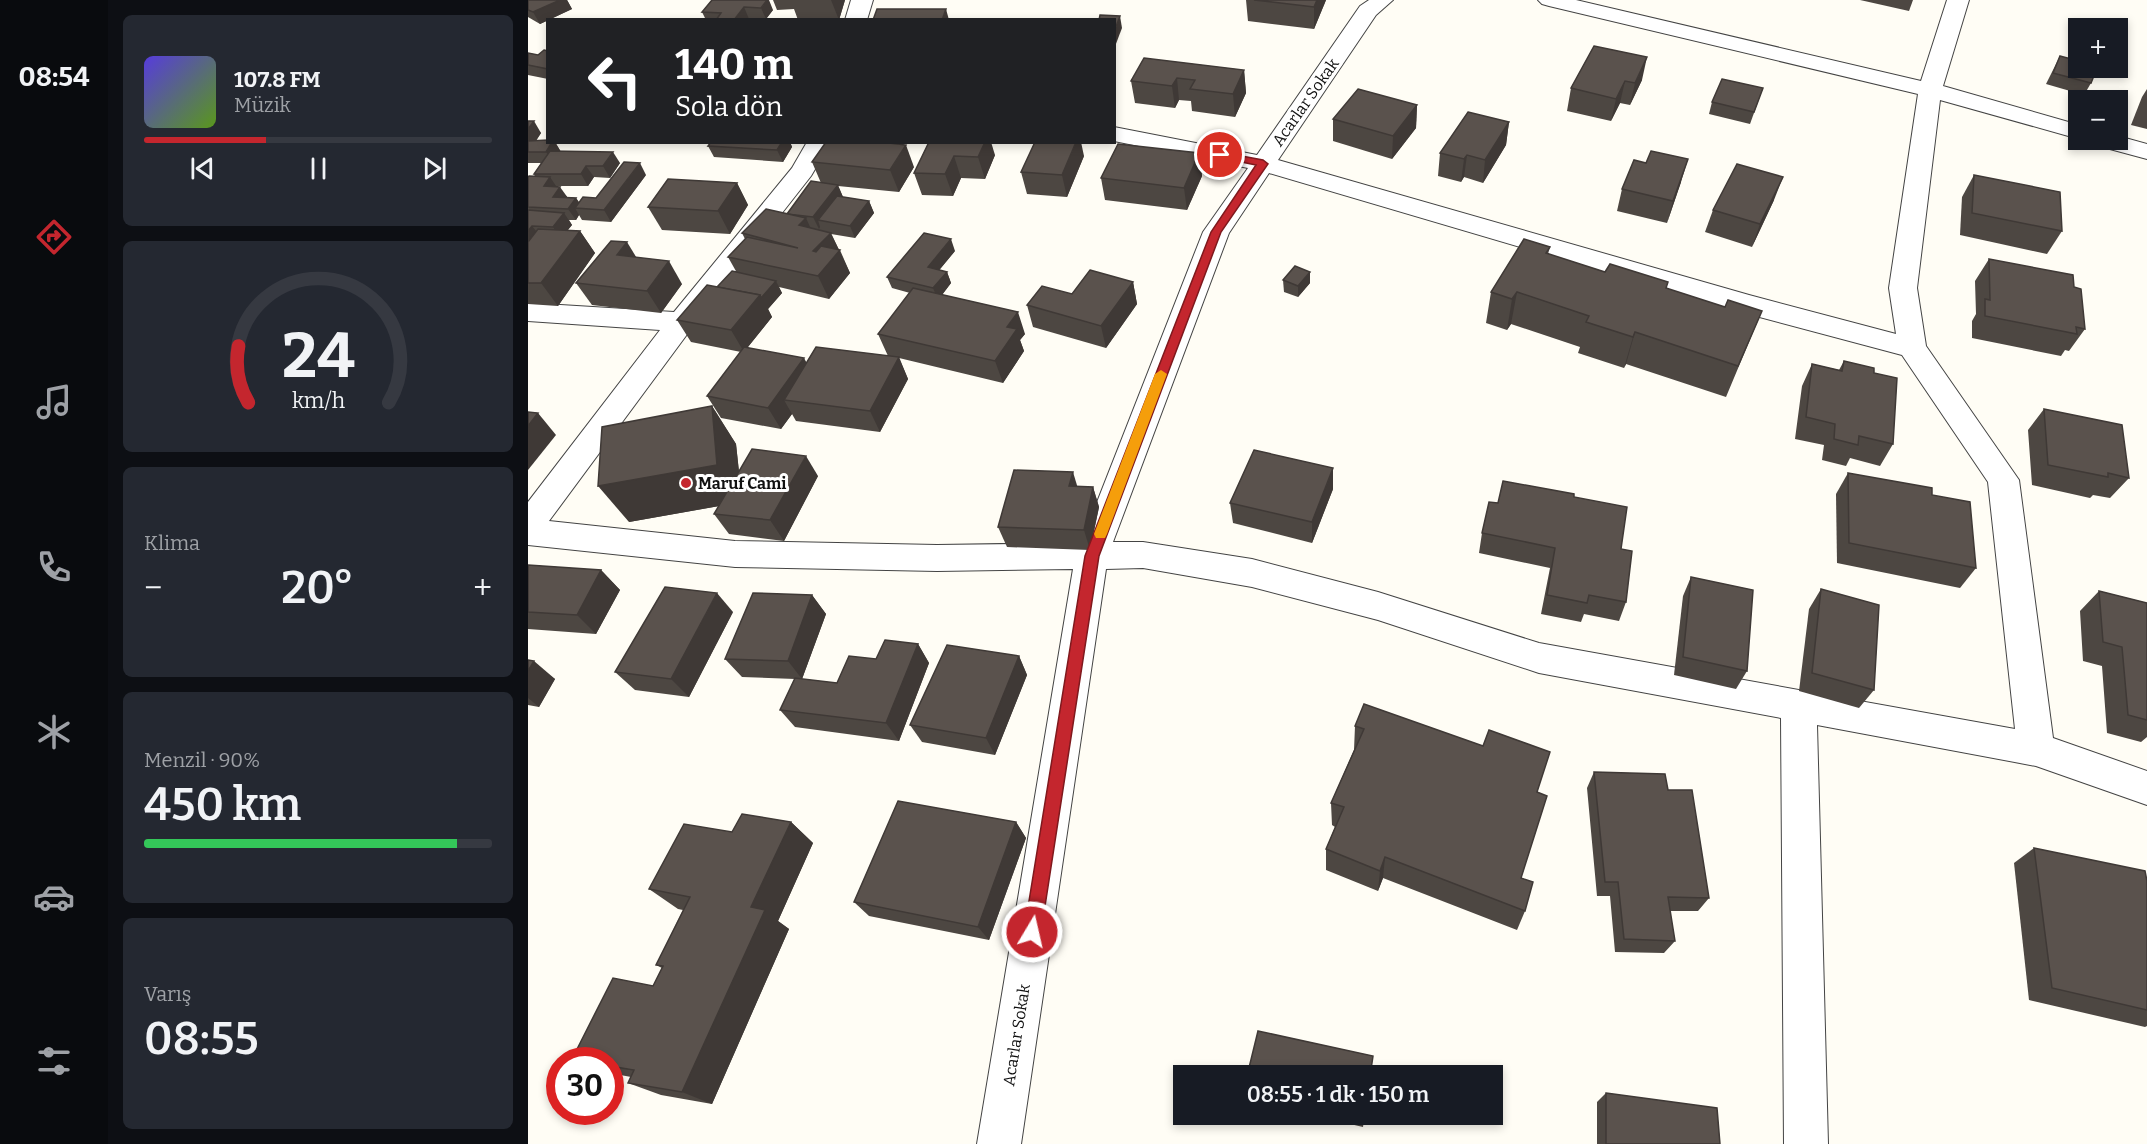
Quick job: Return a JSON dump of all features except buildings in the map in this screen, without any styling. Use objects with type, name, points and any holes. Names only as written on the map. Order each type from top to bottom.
[{"type":"street","points":[[857,18],[862,0]]},
{"type":"street","name":"Acarlar Sokak","points":[[999,1144],[1092,556],[1216,232],[1368,11],[1382,0]]},
{"type":"street","points":[[1549,0],[1930,90],[2068,129]]},
{"type":"street","points":[[1958,0],[1930,90],[1903,288],[1912,348],[2002,480],[2036,749]]},
{"type":"street","points":[[1116,134],[1263,164],[1747,304],[1912,348]]},
{"type":"street","points":[[528,526],[681,322],[801,171],[818,144]]},
{"type":"street","points":[[2128,147],[2147,152]]},
{"type":"street","points":[[528,312],[681,322]]},
{"type":"street","points":[[528,532],[735,554],[937,558],[1143,555],[1252,573],[1378,606],[1539,658],[2036,749],[2147,788]]},
{"type":"street","points":[[1799,705],[1806,1144]]},
{"type":"slow traffic","points":[[1100,534],[1161,374]]},
{"type":"place","name":"Maruf Cami","points":[[686,483]]},
{"type":"route","points":[[1032,932],[1092,556],[1216,232],[1263,164],[1220,155]]}]
